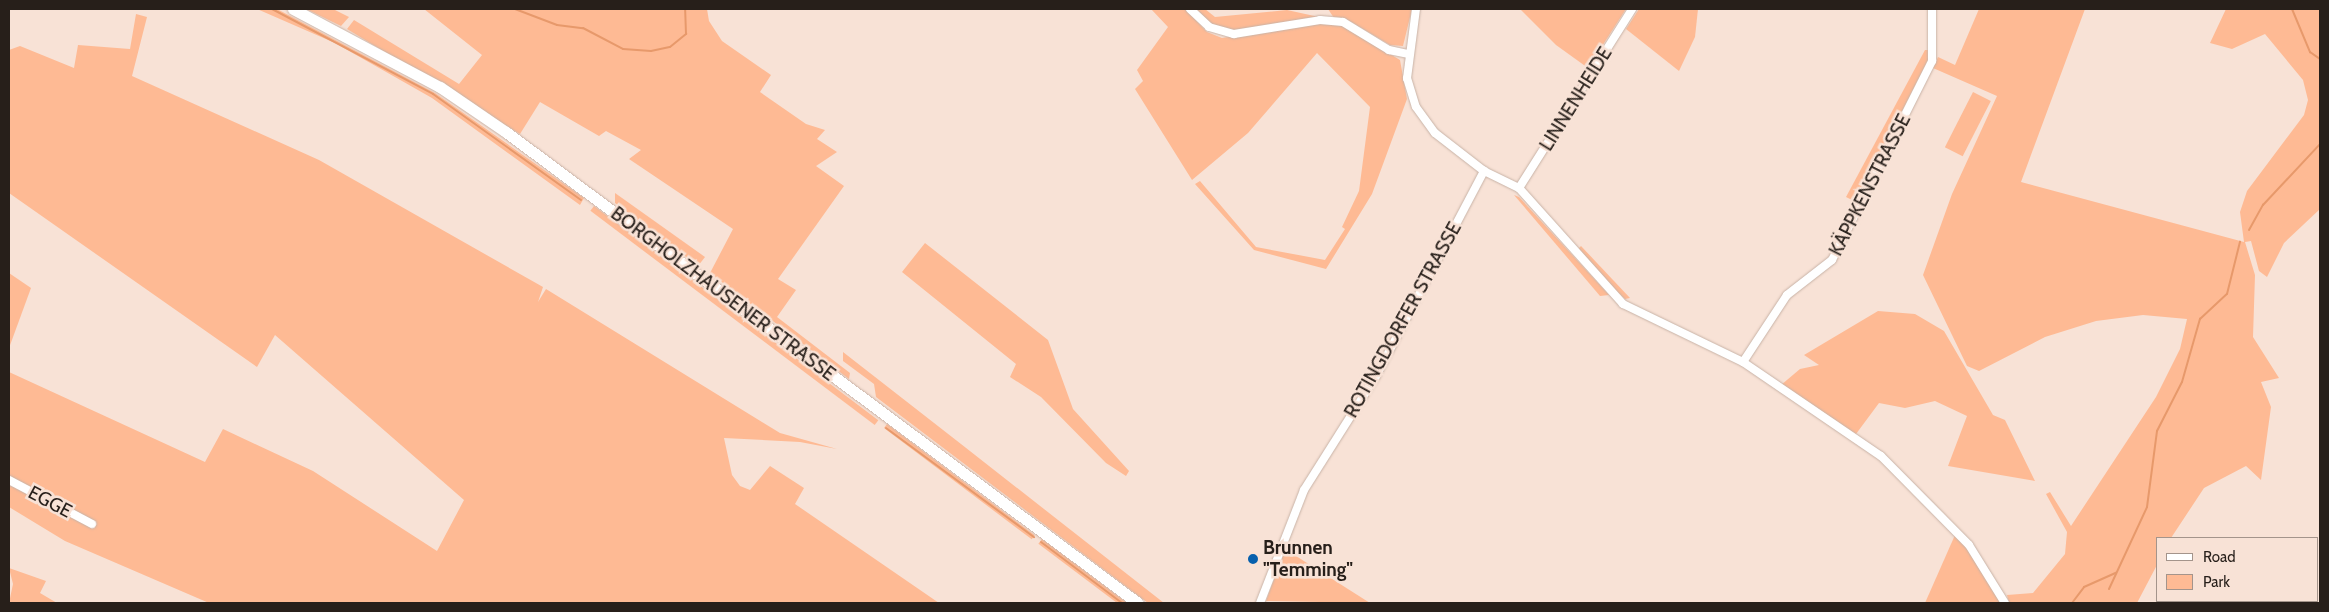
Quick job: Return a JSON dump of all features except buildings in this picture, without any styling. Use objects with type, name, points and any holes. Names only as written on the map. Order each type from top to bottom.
[{"type":"main road","name":"BORGHOLZHAUSENER STRASSE","points":[[293,9],[440,87],[506,132],[1138,603]]},
{"type":"street","points":[[1190,9],[1208,28],[1228,34],[1320,20],[1343,22],[1388,50],[1408,54]]},
{"type":"street","points":[[1416,9],[1408,54],[1410,88],[1423,120],[1484,171],[1519,188],[1623,304],[1742,362],[1881,456],[1969,546],[2005,603]]},
{"type":"street","name":"LINNENHEIDE","points":[[1519,188],[1632,9]]},
{"type":"street","name":"KÄPPKENSTRASSE","points":[[1742,362],[1787,295],[1832,260],[1932,61],[1932,9]]},
{"type":"street","name":"ROTINGDORFER STRASSE","points":[[1260,603],[1304,490],[1376,376],[1484,171]]},
{"type":"street","name":"EGGE","points":[[9,480],[92,524]]},
{"type":"green space","points":[[257,9],[277,9],[435,93],[584,198],[580,205],[432,98],[335,43]]},
{"type":"green space","points":[[306,9],[333,9],[349,17],[341,26]]},
{"type":"green space","points":[[424,9],[707,9],[709,21],[722,41],[771,75],[760,92],[806,124],[825,130],[817,139],[837,152],[816,166],[844,186],[778,279],[796,290],[777,317],[850,373],[849,379],[710,273],[733,229],[629,159],[641,150],[606,131],[599,136],[540,102],[520,134],[347,29],[354,20],[459,84],[482,55]]},
{"type":"green space","points":[[1151,9],[1185,9],[1207,32],[1222,38],[1320,23],[1344,26],[1400,60],[1407,99],[1372,194],[1326,269],[1254,250],[1195,184],[1200,181],[1256,247],[1325,260],[1345,229],[1342,227],[1359,191],[1370,107],[1317,53],[1248,133],[1192,180],[1135,89],[1143,81],[1137,70],[1168,27]]},
{"type":"green space","points":[[1195,9],[1205,9],[1215,17],[1287,10],[1319,17],[1234,31],[1210,25]]},
{"type":"green space","points":[[1328,9],[1412,9],[1403,46],[1390,45],[1348,20],[1334,18]]},
{"type":"green space","points":[[1520,9],[1626,9],[1588,68],[1556,45]]},
{"type":"green space","points":[[1639,9],[1698,9],[1695,37],[1679,71],[1626,29]]},
{"type":"green space","points":[[1979,9],[2085,9],[2021,182],[2244,242],[2240,212],[2247,191],[2304,115],[2308,100],[2303,80],[2265,34],[2232,49],[2210,43],[2226,9],[2320,9],[2320,209],[2284,243],[2267,277],[2259,271],[2251,241],[2245,242],[2255,275],[2253,337],[2279,378],[2261,382],[2271,407],[2261,480],[2246,466],[2204,488],[2172,537],[2156,537],[2156,567],[2137,603],[2009,603],[2007,595],[2033,593],[2065,554],[2067,532],[2046,494],[2050,492],[2071,526],[2156,397],[2180,349],[2187,319],[2143,315],[2096,321],[2045,337],[1979,371],[1967,366],[1923,275],[1952,194],[1997,96],[1933,68],[1938,57],[1955,65]]},
{"type":"green space","points":[[136,14],[147,17],[132,76],[319,160],[543,287],[538,302],[546,289],[780,433],[837,449],[800,442],[724,438],[732,475],[740,486],[750,490],[770,466],[804,488],[795,504],[939,603],[209,603],[65,541],[9,507],[9,485],[13,487],[16,480],[9,477],[9,372],[205,462],[223,429],[313,471],[437,551],[464,500],[275,335],[257,367],[9,193],[9,50],[20,46],[74,68],[78,45],[130,49]]},
{"type":"green space","points":[[1925,50],[1931,50],[1929,58],[1856,202],[1846,197]]},
{"type":"green space","points":[[1973,92],[1991,101],[1963,156],[1945,147]]},
{"type":"green space","points":[[615,193],[705,257],[698,266],[615,203]]},
{"type":"green space","points":[[1514,195],[1519,197],[1609,295],[1600,296]]},
{"type":"green space","points":[[594,206],[878,420],[875,425],[590,211]]},
{"type":"green space","points":[[925,243],[1048,340],[1073,409],[1129,471],[1126,476],[1106,463],[1041,397],[1010,377],[1016,364],[902,272]]},
{"type":"green space","points":[[1581,246],[1630,298],[1625,299],[1589,266],[1576,251]]},
{"type":"green space","points":[[9,273],[31,288],[9,348]]},
{"type":"green space","points":[[1878,311],[1915,314],[1944,331],[1993,415],[2005,420],[2035,481],[1948,466],[1967,416],[1935,401],[1905,408],[1879,403],[1856,434],[1781,385],[1800,369],[1819,365],[1804,355]]},
{"type":"green space","points":[[843,352],[1164,603],[1148,603],[876,397],[874,384],[843,361]]},
{"type":"green space","points":[[887,424],[1035,535],[1032,539],[884,428]]},
{"type":"green space","points":[[1955,535],[1967,548],[2002,603],[1925,603]]},
{"type":"green space","points":[[1042,539],[1127,603],[1117,603],[1038,544]]},
{"type":"green space","points":[[1285,549],[1370,603],[1266,601]]},
{"type":"green space","points":[[9,568],[46,581],[40,593],[57,603],[9,603],[13,584]]},
{"type":"waterway","points":[[272,9],[433,94],[581,200]]},
{"type":"waterway","points":[[515,9],[557,25],[583,28],[623,49],[651,51],[670,47],[686,34],[685,9]]},
{"type":"waterway","points":[[2292,9],[2310,52],[2320,59]]},
{"type":"waterway","points":[[2249,230],[2263,205],[2320,144]]},
{"type":"waterway","points":[[2109,589],[2147,507],[2157,431],[2182,382],[2200,319],[2227,294],[2240,242]]},
{"type":"waterway","points":[[886,428],[1034,537]]},
{"type":"waterway","points":[[1041,542],[1122,603]]},
{"type":"waterway","points":[[2072,603],[2084,587],[2116,573]]},
{"type":"place","name":"Brunnen \"Temming\"","points":[[1253,559]]}]
